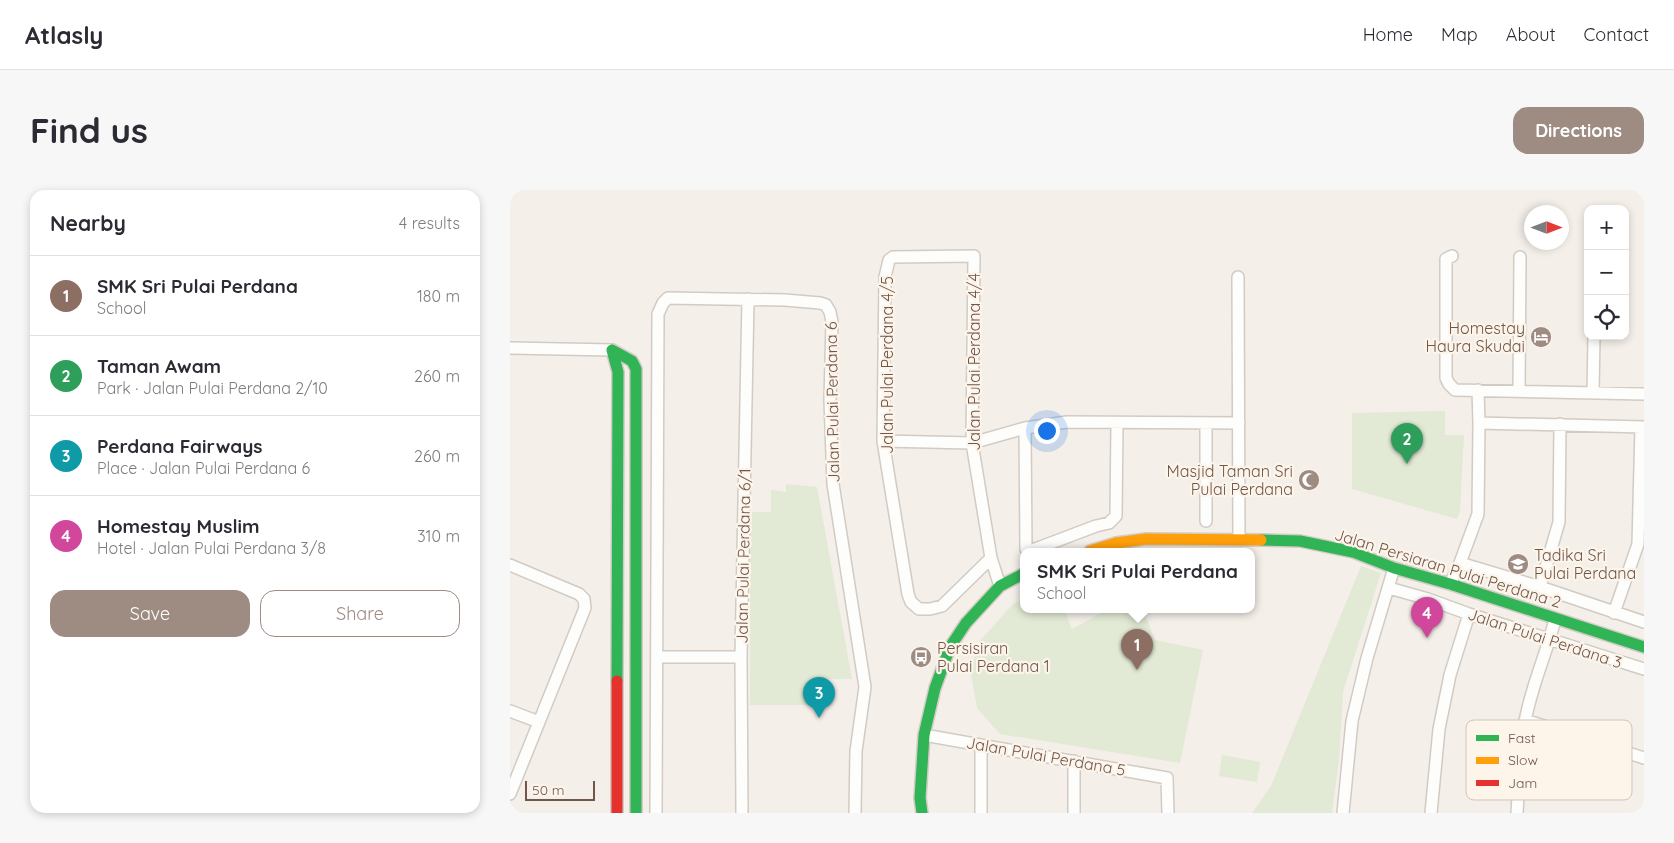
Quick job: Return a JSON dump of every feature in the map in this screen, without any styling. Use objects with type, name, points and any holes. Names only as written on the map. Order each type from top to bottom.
[{"type":"street","name":"Jalan Pulai Perdana 4/5","points":[[974,256],[893,257],[889,260],[885,277],[883,441],[908,594],[916,608],[923,610],[942,606],[991,558]]},
{"type":"street","name":"Jalan Pulai Perdana 4/4","points":[[974,256],[972,443],[991,558],[1000,586]]},
{"type":"street","points":[[1452,256],[1446,259],[1446,378],[1455,390],[1644,394]]},
{"type":"street","points":[[1519,391],[1520,257]]},
{"type":"street","points":[[1238,277],[1240,539]]},
{"type":"street","name":"Jalan Pulai Perdana 6","points":[[656,813],[658,314],[663,303],[668,298],[820,302],[826,305],[830,312],[832,322],[830,400],[833,484],[865,687],[856,751],[854,813]]},
{"type":"street","name":"Jalan Pulai Perdana 6/1","points":[[742,813],[741,656],[748,299]]},
{"type":"street","points":[[1593,393],[1594,340]]},
{"type":"street","points":[[510,348],[612,350],[632,361],[636,369],[636,813]]},
{"type":"street","points":[[612,350],[618,372],[617,813]]},
{"type":"street","points":[[1450,584],[1478,514],[1478,390]]},
{"type":"street","points":[[883,441],[972,443],[1025,428],[1067,422],[1117,424],[1239,423]]},
{"type":"street","points":[[1206,423],[1206,522]]},
{"type":"street","points":[[1479,423],[1642,427],[1638,544],[1614,613]]},
{"type":"street","points":[[1035,548],[1109,523],[1116,516],[1117,424]]},
{"type":"street","points":[[1540,587],[1559,522],[1560,424]]},
{"type":"street","points":[[1025,428],[1026,548]]},
{"type":"street","name":"Jalan Persiaran Pulai Perdana 2","points":[[1100,548],[1116,543],[1146,539],[1300,541],[1353,552],[1394,568],[1450,584],[1644,647]]},
{"type":"street","points":[[1460,563],[1540,587],[1644,622]]},
{"type":"street","points":[[510,565],[579,594],[584,599],[585,608],[510,794]]},
{"type":"street","points":[[1343,813],[1352,721],[1367,658],[1394,568]]},
{"type":"street","points":[[922,813],[920,798],[924,735],[935,688],[950,647],[966,623],[1000,586],[1020,576]]},
{"type":"street","name":"Jalan Pulai Perdana 3","points":[[1389,588],[1644,669]]},
{"type":"street","points":[[1431,813],[1439,729],[1450,675],[1469,614]]},
{"type":"street","points":[[1525,720],[1550,640],[1554,618]]},
{"type":"street","points":[[657,658],[741,656]]},
{"type":"street","points":[[510,711],[539,722]]},
{"type":"street","name":"Jalan Pulai Perdana 5","points":[[924,735],[1168,778],[1168,813]]},
{"type":"street","points":[[981,745],[981,813]]},
{"type":"street","points":[[1632,754],[1644,758]]},
{"type":"street","points":[[1074,761],[1074,813]]},
{"type":"street","points":[[1517,813],[1518,800]]},
{"type":"green space","points":[[1445,411],[1445,435],[1464,435],[1460,511],[1457,519],[1352,489],[1352,413]]},
{"type":"green space","points":[[786,484],[817,487],[852,679],[814,679],[812,705],[750,705],[750,512],[771,512],[771,490],[786,492]]},
{"type":"green space","points":[[1361,566],[1381,573],[1343,692],[1339,760],[1332,813],[1252,813],[1271,786]]},
{"type":"green space","points":[[1020,600],[1020,613],[1066,613],[1072,629],[1103,613],[1144,613],[1155,640],[1203,650],[1180,763],[1000,734],[977,708],[971,675],[977,644],[1013,604]]},
{"type":"green space","points":[[1222,755],[1260,762],[1257,782],[1219,776]]},
{"type":"traffic: fast","points":[[612,350],[632,361],[636,369],[636,813]]},
{"type":"traffic: fast","points":[[612,350],[618,372],[617,681]]},
{"type":"traffic: fast","points":[[1261,540],[1300,541],[1353,552],[1394,568],[1450,584],[1644,647]]},
{"type":"traffic: fast","points":[[922,813],[920,798],[924,735],[935,688],[950,647],[966,623],[1000,586],[1020,576]]},
{"type":"traffic: slow","points":[[1100,548],[1116,543],[1146,539],[1261,540]]},
{"type":"traffic: jam","points":[[617,681],[617,813]]},
{"type":"place","name":"Homestay Haura Skudai","points":[[1541,337]]},
{"type":"place","name":"Taman Awam","points":[[1407,464]]},
{"type":"place","name":"Masjid Taman Sri Pulai Perdana","points":[[1309,480]]},
{"type":"place","name":"Tadika Sri Pulai Perdana","points":[[1518,564]]},
{"type":"place","name":"Homestay Muslim","points":[[1427,638]]},
{"type":"place","name":"Persisiran Pulai Perdana 1","points":[[921,657]]},
{"type":"place","name":"SMK Sri Pulai Perdana","points":[[1137,670]]},
{"type":"place","name":"Perdana Fairways","points":[[819,718]]}]
